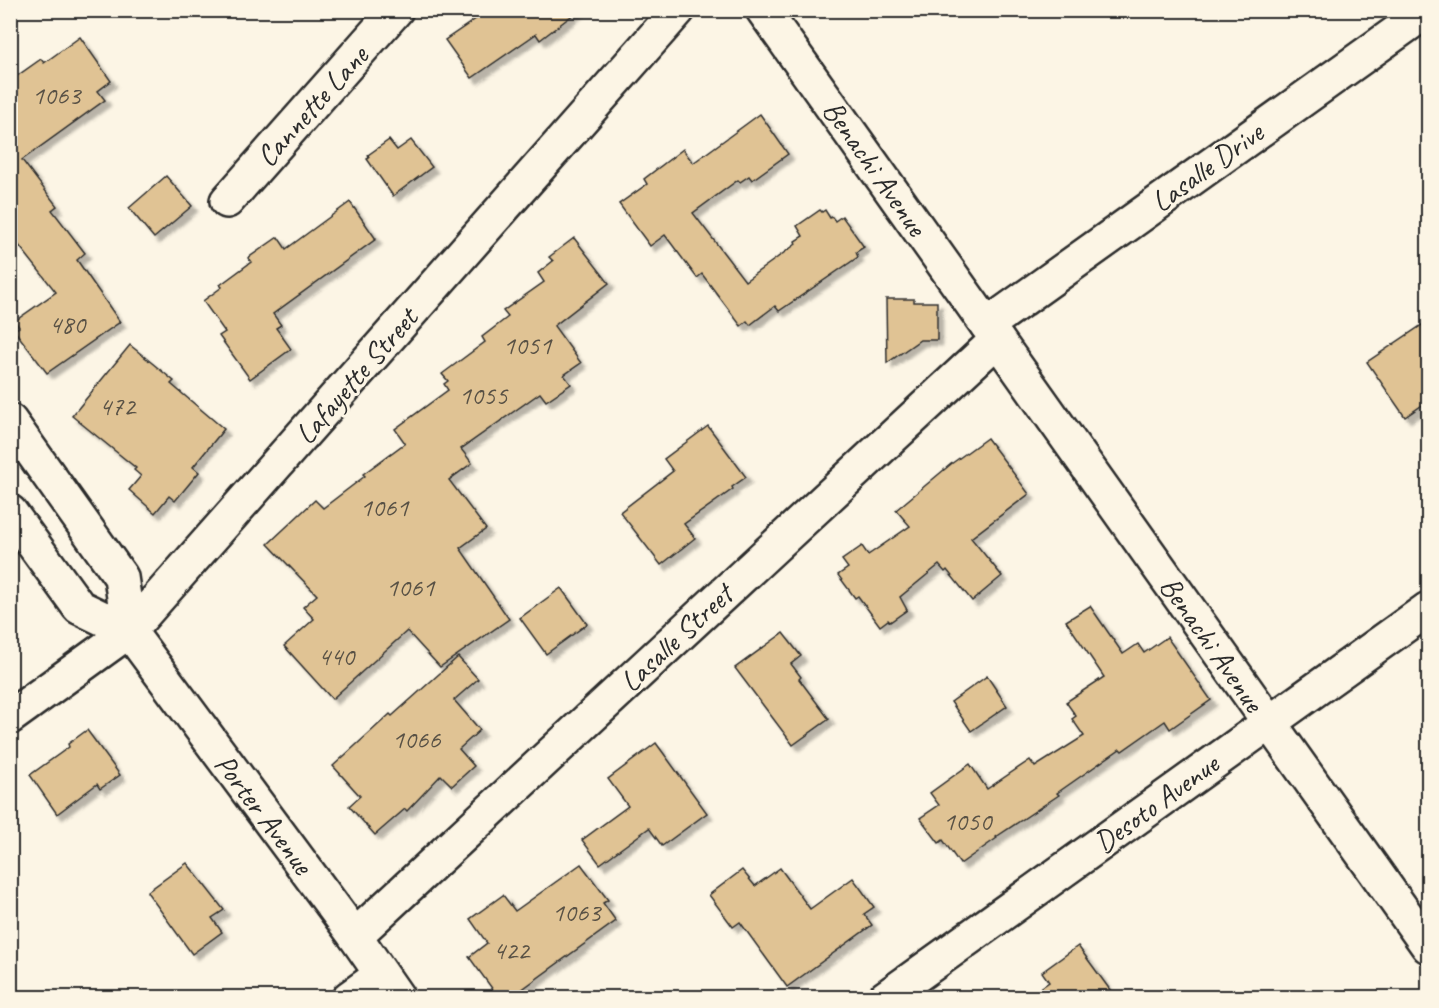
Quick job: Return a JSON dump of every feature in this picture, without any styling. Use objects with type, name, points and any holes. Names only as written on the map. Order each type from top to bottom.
[{"type":"street","name":"Cannette Lane","points":[[227,201],[396,10]]},
{"type":"street","name":"Lafayette Street","points":[[10,717],[129,631],[678,10]]},
{"type":"street","name":"Benachi Avenue","points":[[763,10],[1428,946]]},
{"type":"street","name":"Lasalle Drive","points":[[992,333],[1428,10]]},
{"type":"street","name":"Lasalle Street","points":[[355,936],[992,333]]},
{"type":"street","name":"Porter Avenue","points":[[10,421],[121,577],[129,631]]},
{"type":"street","name":"Porter Avenue","points":[[10,512],[80,607],[129,631],[355,936],[389,986]]},
{"type":"street","name":"Desoto Avenue","points":[[885,998],[1428,609]]},
{"type":"street","points":[[350,998],[389,986]]},
{"type":"building","points":[[489,10],[579,10],[540,40],[536,34],[472,78],[445,40]]},
{"type":"building","points":[[80,37],[111,81],[98,91],[105,100],[22,160],[57,206],[52,210],[85,253],[77,260],[120,322],[47,373],[14,330],[19,327],[15,321],[56,292],[10,234],[10,81],[41,59],[44,63]]},
{"type":"building","points":[[760,114],[788,154],[752,180],[749,176],[740,182],[738,180],[693,213],[745,281],[796,244],[795,241],[803,236],[797,226],[820,210],[822,212],[825,210],[835,221],[842,216],[864,247],[856,252],[858,257],[779,311],[775,306],[750,325],[747,321],[741,326],[702,274],[697,278],[665,235],[650,246],[619,204],[647,184],[644,179],[683,149],[693,163]]},
{"type":"building","points":[[389,140],[397,150],[411,140],[432,167],[393,196],[367,159],[368,155]]},
{"type":"building","points":[[166,176],[192,206],[154,238],[129,208]]},
{"type":"building","points":[[350,202],[376,239],[273,314],[281,325],[276,328],[291,349],[250,379],[219,336],[225,332],[203,301],[251,262],[248,258],[278,237],[286,249]]},
{"type":"building","points":[[574,238],[609,283],[554,326],[581,363],[564,375],[571,384],[546,401],[540,393],[461,449],[472,463],[449,480],[486,529],[460,548],[509,619],[440,667],[407,631],[332,699],[284,646],[314,619],[303,607],[317,595],[268,544],[315,500],[323,508],[405,443],[395,429],[448,390],[444,384],[448,381],[442,374],[485,342],[482,337],[508,317],[503,311],[544,282],[538,273],[553,261],[549,257]]},
{"type":"building","points":[[886,299],[937,302],[937,340],[920,340],[887,363]]},
{"type":"building","points":[[1428,321],[1428,401],[1405,417],[1367,362]]},
{"type":"building","points":[[130,345],[174,381],[171,384],[224,429],[193,467],[199,472],[175,501],[169,496],[155,513],[129,490],[141,476],[134,470],[136,468],[72,416]]},
{"type":"building","points":[[708,426],[746,477],[684,524],[695,538],[661,565],[620,512],[673,471],[664,459]]},
{"type":"building","points":[[987,438],[1029,494],[971,538],[1002,576],[972,601],[947,570],[945,572],[939,565],[900,597],[907,610],[880,626],[858,596],[855,598],[838,575],[848,568],[842,560],[862,546],[868,555],[910,526],[896,510],[951,464]]},
{"type":"building","points":[[561,588],[587,624],[546,654],[520,618]]},
{"type":"building","points":[[1090,606],[1123,654],[1138,644],[1144,653],[1167,637],[1211,700],[1170,729],[1165,721],[1122,751],[1120,749],[960,864],[943,840],[939,843],[920,818],[939,805],[930,793],[970,764],[987,789],[1030,760],[1035,767],[1084,736],[1072,719],[1076,716],[1066,702],[1104,677],[1066,621]]},
{"type":"building","points":[[783,633],[801,656],[791,664],[801,677],[799,679],[829,719],[793,745],[735,668]]},
{"type":"building","points":[[458,657],[478,679],[454,700],[480,730],[459,749],[474,766],[452,786],[441,775],[407,811],[405,809],[375,835],[349,806],[360,796],[333,766]]},
{"type":"building","points":[[987,676],[1007,706],[971,731],[951,702]]},
{"type":"building","points":[[87,730],[120,775],[100,789],[97,784],[57,814],[30,775],[69,747],[68,744]]},
{"type":"building","points":[[656,743],[707,813],[662,846],[649,828],[600,864],[582,840],[628,806],[608,779]]},
{"type":"building","points":[[187,863],[224,910],[212,918],[222,932],[192,954],[147,892]]},
{"type":"building","points":[[581,864],[608,900],[603,903],[616,921],[510,998],[499,998],[469,957],[487,943],[470,919],[503,895],[515,911]]},
{"type":"building","points":[[780,868],[810,909],[853,878],[874,907],[864,914],[872,925],[787,987],[740,922],[733,927],[709,895],[742,870],[755,886]]},
{"type":"building","points":[[1078,946],[1116,998],[1026,998],[1049,982],[1042,972]]}]
